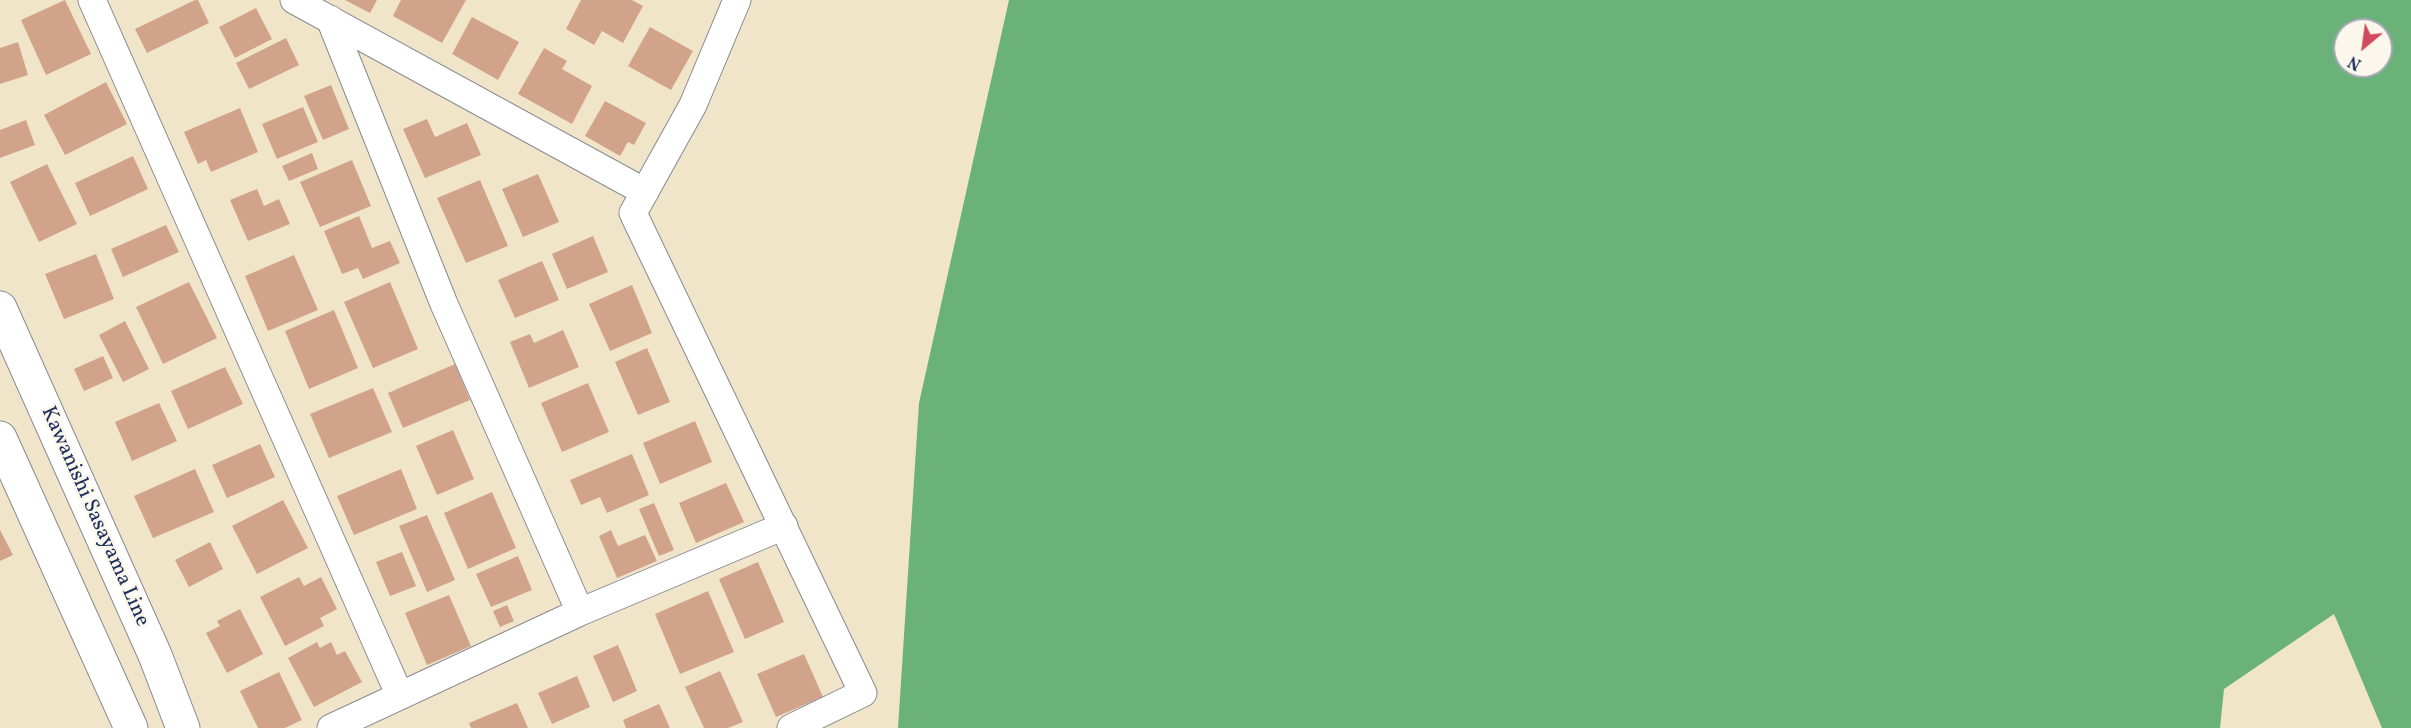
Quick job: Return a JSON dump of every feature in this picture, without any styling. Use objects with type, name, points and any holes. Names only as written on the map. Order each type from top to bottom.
[{"type":"main road","name":"Kawanishi Sasayama Line","points":[[0,308],[155,655],[183,728]]},
{"type":"main road","points":[[0,438],[131,728]]},
{"type":"street","points":[[92,0],[400,696]]},
{"type":"street","points":[[294,0],[645,192]]},
{"type":"street","points":[[734,2],[693,105],[633,213],[863,693],[791,728]]},
{"type":"street","points":[[330,19],[444,304],[580,612]]},
{"type":"street","points":[[331,728],[580,612],[784,526]]},
{"type":"green space","points":[[1009,0],[2411,0],[2411,728],[2382,728],[2334,614],[2224,689],[2220,728],[898,728],[919,403]]},
{"type":"building","points":[[65,0],[91,54],[46,75],[21,20]]},
{"type":"building","points":[[198,0],[209,23],[147,53],[135,29]]},
{"type":"building","points":[[345,0],[377,0],[370,13]]},
{"type":"building","points":[[401,0],[466,0],[442,43],[393,16]]},
{"type":"building","points":[[581,0],[632,0],[643,6],[623,43],[602,31],[594,45],[566,29]]},
{"type":"building","points":[[256,8],[272,39],[235,58],[219,27]]},
{"type":"building","points":[[472,17],[519,42],[498,80],[452,54]]},
{"type":"building","points":[[650,27],[693,51],[671,90],[628,66]]},
{"type":"building","points":[[286,38],[299,65],[249,89],[236,63]]},
{"type":"building","points":[[18,42],[28,75],[0,84],[0,48]]},
{"type":"building","points":[[544,48],[567,61],[562,69],[592,86],[572,124],[518,94]]},
{"type":"building","points":[[106,82],[127,124],[65,155],[44,115]]},
{"type":"building","points":[[331,85],[349,129],[323,140],[304,96]]},
{"type":"building","points":[[605,101],[646,123],[634,145],[628,142],[620,156],[585,136]]},
{"type":"building","points":[[303,107],[318,142],[277,159],[262,124]]},
{"type":"building","points":[[240,108],[258,152],[211,172],[206,160],[198,164],[184,132]]},
{"type":"building","points":[[427,119],[435,137],[467,123],[481,155],[425,178],[403,129]]},
{"type":"building","points":[[26,120],[35,145],[0,158],[0,130]]},
{"type":"building","points":[[312,153],[318,169],[289,181],[282,166]]},
{"type":"building","points":[[133,156],[148,189],[90,216],[75,183]]},
{"type":"building","points":[[352,160],[371,206],[320,227],[300,182]]},
{"type":"building","points":[[47,164],[77,224],[39,242],[10,182]]},
{"type":"building","points":[[538,174],[559,222],[523,237],[502,189]]},
{"type":"building","points":[[480,180],[508,246],[466,263],[437,198]]},
{"type":"building","points":[[257,189],[264,206],[279,199],[290,224],[248,241],[230,200]]},
{"type":"building","points":[[359,216],[372,248],[390,241],[400,263],[363,279],[358,268],[342,274],[324,231]]},
{"type":"building","points":[[166,225],[179,252],[123,277],[111,249]]},
{"type":"building","points":[[593,236],[608,272],[567,289],[552,254]]},
{"type":"building","points":[[96,254],[114,299],[64,319],[45,274]]},
{"type":"building","points":[[294,255],[318,310],[268,331],[245,276]]},
{"type":"building","points":[[542,261],[559,300],[515,318],[498,280]]},
{"type":"building","points":[[189,282],[217,338],[163,364],[136,307]]},
{"type":"building","points":[[390,282],[418,349],[373,368],[344,302]]},
{"type":"building","points":[[632,285],[652,333],[610,351],[589,304]]},
{"type":"building","points":[[334,310],[358,368],[309,389],[285,331]]},
{"type":"building","points":[[125,321],[149,369],[123,382],[99,335]]},
{"type":"building","points":[[563,330],[579,367],[529,388],[510,342],[530,334],[534,343]]},
{"type":"building","points":[[647,348],[670,402],[638,415],[615,362]]},
{"type":"building","points":[[103,356],[113,378],[84,391],[74,369]]},
{"type":"building","points":[[455,364],[470,400],[403,428],[388,393]]},
{"type":"building","points":[[225,367],[243,404],[188,429],[171,391]]},
{"type":"building","points":[[588,383],[609,432],[562,452],[541,403]]},
{"type":"building","points":[[373,388],[392,432],[329,458],[310,414]]},
{"type":"building","points":[[159,403],[177,441],[132,461],[115,422]]},
{"type":"building","points":[[695,421],[712,462],[660,484],[643,443]]},
{"type":"building","points":[[453,430],[474,479],[437,495],[416,446]]},
{"type":"building","points":[[260,444],[275,477],[227,498],[212,465]]},
{"type":"building","points":[[632,454],[649,495],[607,513],[600,497],[581,505],[570,480]]},
{"type":"building","points":[[195,469],[214,512],[153,538],[134,496]]},
{"type":"building","points":[[401,469],[417,509],[354,535],[337,496]]},
{"type":"building","points":[[726,483],[744,522],[696,543],[679,503]]},
{"type":"building","points":[[492,492],[516,548],[468,569],[444,513]]},
{"type":"building","points":[[283,500],[308,548],[257,574],[232,526]]},
{"type":"building","points":[[654,503],[674,550],[659,556],[639,509]]},
{"type":"building","points":[[427,515],[455,580],[427,592],[399,526]]},
{"type":"building","points":[[0,530],[13,555],[0,561]]},
{"type":"building","points":[[611,530],[618,546],[645,535],[657,561],[617,578],[599,536]]},
{"type":"building","points":[[210,542],[223,569],[189,587],[175,560]]},
{"type":"building","points":[[402,552],[416,586],[390,596],[376,562]]},
{"type":"building","points":[[518,556],[532,590],[491,607],[476,574]]},
{"type":"building","points":[[758,562],[784,622],[745,639],[719,579]]},
{"type":"building","points":[[299,577],[304,586],[321,577],[337,609],[320,618],[324,626],[285,646],[260,597]]},
{"type":"building","points":[[708,591],[734,652],[680,674],[655,614]]},
{"type":"building","points":[[449,595],[471,646],[427,665],[405,613]]},
{"type":"building","points":[[507,605],[514,621],[500,627],[493,611]]},
{"type":"building","points":[[240,609],[263,654],[227,673],[206,633],[220,626],[217,621]]},
{"type":"building","points":[[317,642],[320,648],[331,642],[337,655],[345,651],[362,682],[314,707],[288,658]]},
{"type":"building","points":[[618,645],[637,691],[613,702],[593,656]]},
{"type":"building","points":[[804,654],[823,697],[776,717],[757,674]]},
{"type":"building","points":[[720,671],[743,722],[728,728],[704,728],[685,687]]},
{"type":"building","points":[[279,672],[302,720],[285,728],[258,728],[240,691]]},
{"type":"building","points":[[577,676],[590,707],[552,724],[538,693]]},
{"type":"building","points":[[517,703],[528,728],[471,728],[469,723]]},
{"type":"building","points":[[659,704],[670,728],[626,728],[623,720]]}]
